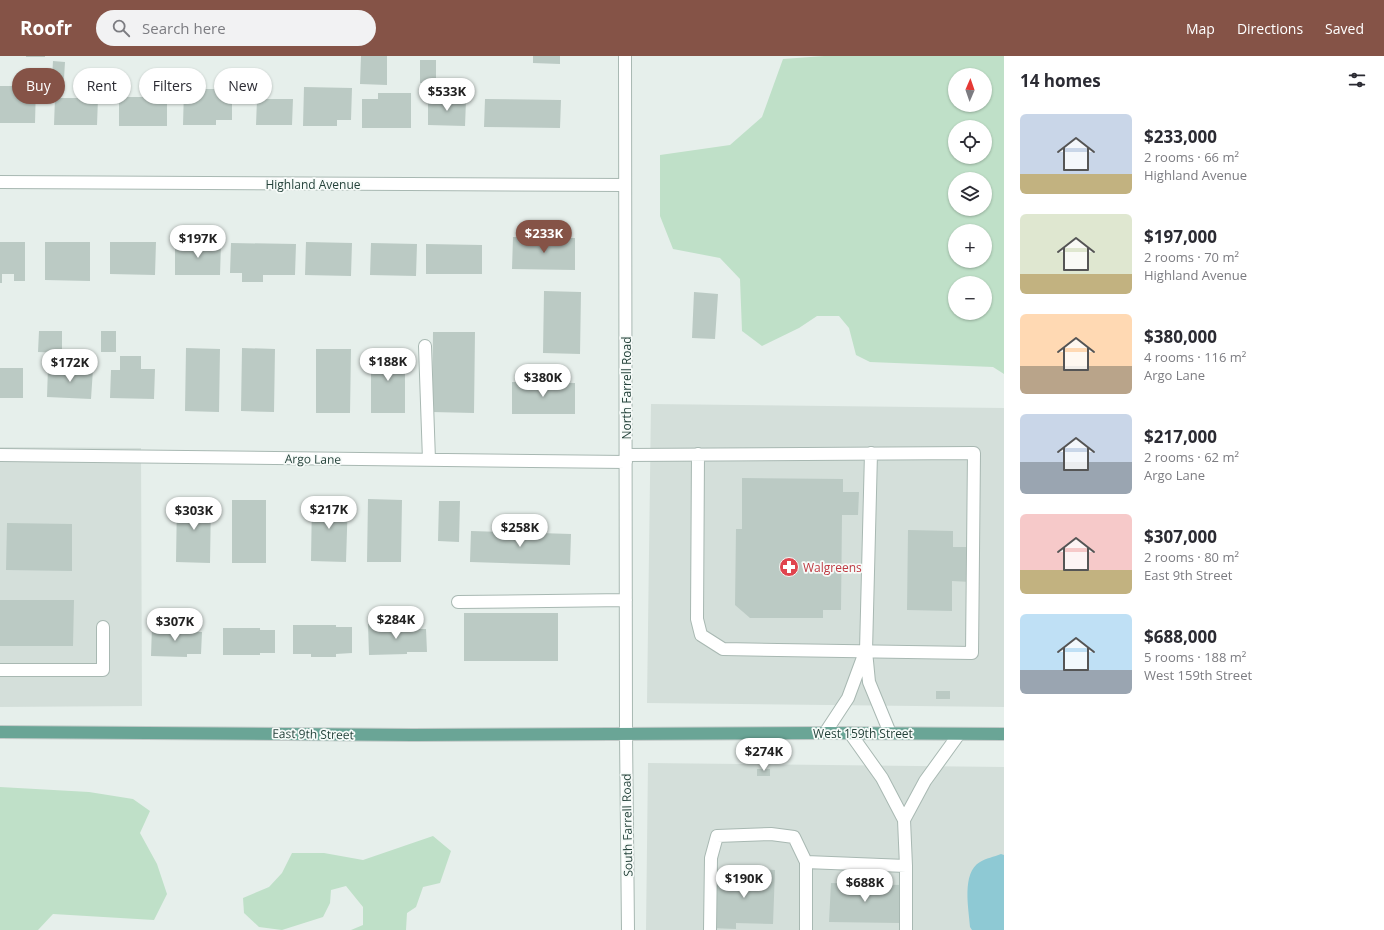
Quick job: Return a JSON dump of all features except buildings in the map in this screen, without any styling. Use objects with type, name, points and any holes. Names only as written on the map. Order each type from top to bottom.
[{"type":"main road","name":"East 9th Street","points":[[0,732],[413,735],[626,734]]},
{"type":"main road","name":"West 159th Street","points":[[626,734],[1004,734]]},
{"type":"street","name":"North Farrell Road","points":[[625,56],[627,719]]},
{"type":"street","name":"Highland Avenue","points":[[0,182],[625,185]]},
{"type":"street","points":[[425,346],[429,460]]},
{"type":"street","name":"Argo Lane","points":[[0,455],[429,460],[626,458],[698,454],[974,452],[972,653],[866,651]]},
{"type":"street","points":[[871,453],[866,651],[869,682],[890,733]]},
{"type":"street","points":[[698,454],[697,619],[701,634],[722,649],[866,651]]},
{"type":"street","points":[[458,602],[626,600]]},
{"type":"street","points":[[0,670],[103,670],[103,627]]},
{"type":"street","points":[[825,733],[848,698],[866,651]]},
{"type":"street","name":"South Farrell Road","points":[[627,719],[629,929]]},
{"type":"street","points":[[850,733],[882,778],[904,820],[906,930]]},
{"type":"street","points":[[904,820],[925,781],[959,734]]},
{"type":"street","points":[[710,930],[711,858],[716,836],[771,834],[794,837],[806,862],[806,930]]},
{"type":"street","points":[[806,862],[906,866]]},
{"type":"shaded area","points":[[651,404],[1004,408],[1004,707],[647,703]]},
{"type":"shaded area","points":[[0,447],[141,448],[142,706],[0,707]]},
{"type":"shaded area","points":[[648,763],[1004,767],[1004,930],[646,930]]},
{"type":"green space","points":[[824,56],[1004,56],[1004,374],[993,367],[870,362],[856,355],[849,328],[839,316],[817,316],[799,328],[762,346],[742,331],[740,279],[720,258],[673,249],[660,216],[660,155],[730,145],[762,117],[783,59]]},
{"type":"green space","points":[[0,787],[89,792],[133,799],[150,811],[140,833],[157,864],[167,894],[154,920],[53,914],[38,930],[0,930]]},
{"type":"green space","points":[[433,836],[451,851],[440,883],[423,887],[416,907],[407,913],[406,930],[351,930],[363,925],[363,907],[346,886],[331,890],[330,903],[323,917],[282,930],[259,927],[244,913],[243,898],[269,887],[282,873],[292,853],[324,853],[363,860]]},
{"type":"water","points":[[1001,854],[1004,855],[1004,930],[972,930],[970,927],[968,901],[968,883],[970,874],[974,867],[980,862]]},
{"type":"place","name":"Walgreens","points":[[789,567]]}]
